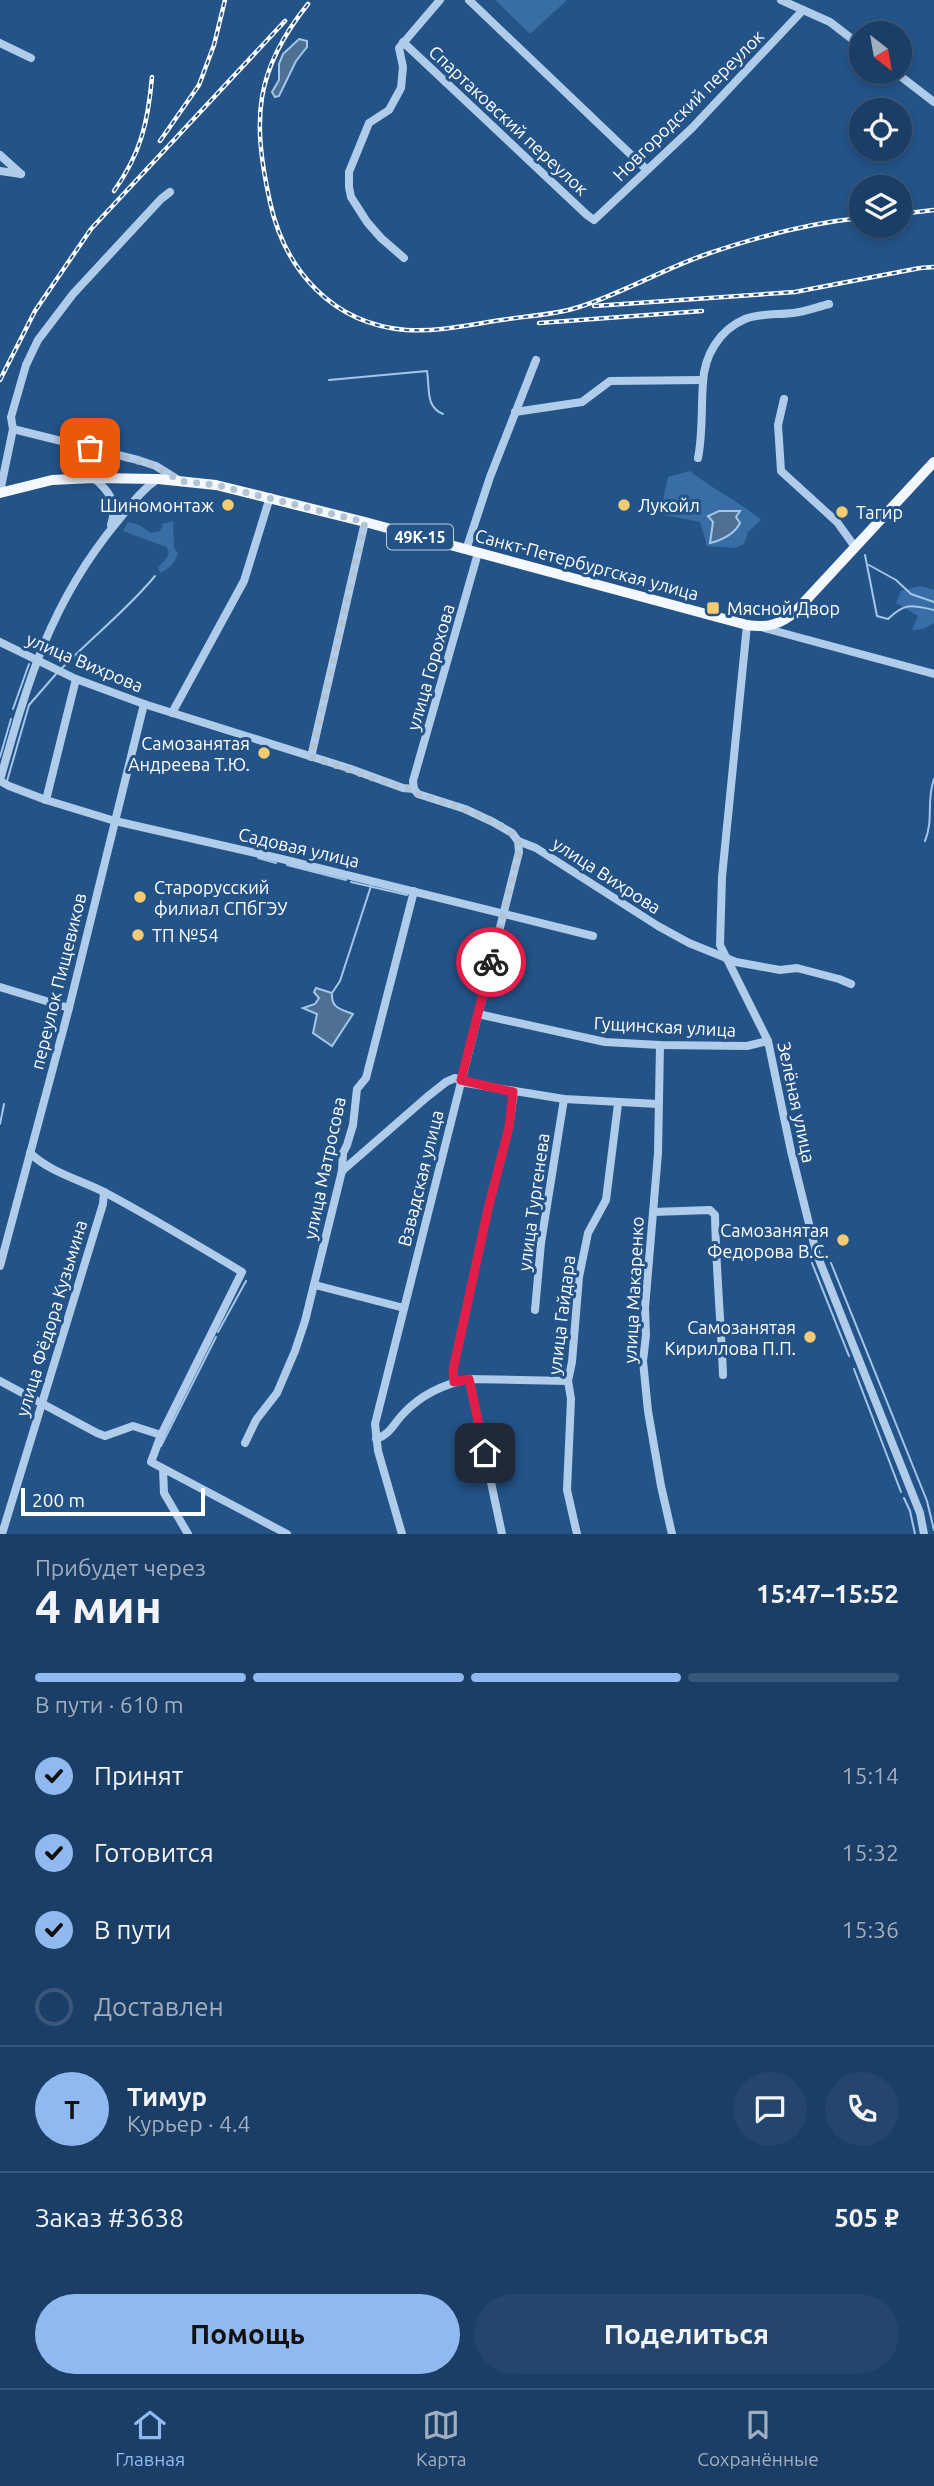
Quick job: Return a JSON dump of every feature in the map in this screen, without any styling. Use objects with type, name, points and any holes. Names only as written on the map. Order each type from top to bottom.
[{"type":"main road","points":[[761,627],[775,625],[787,619],[934,461]]},
{"type":"main road","name":"49К-15","points":[[0,492],[52,481],[94,478],[180,481]]},
{"type":"main road","name":"Санкт-Петербургская улица","points":[[180,481],[216,485],[365,522],[747,625]]},
{"type":"main road","name":"49К-15","points":[[747,625],[761,627]]},
{"type":"street","points":[[404,258],[381,238],[356,207],[351,197],[349,172],[369,123],[382,116],[397,100],[404,80],[399,48],[440,0]]},
{"type":"street","points":[[469,0],[647,170]]},
{"type":"street","points":[[781,0],[830,22],[849,37]]},
{"type":"street","name":"Новгородский переулок","points":[[594,220],[692,128],[803,10]]},
{"type":"street","name":"Спартаковский переулок","points":[[403,42],[594,220]]},
{"type":"street","points":[[0,43],[31,58]]},
{"type":"street","points":[[911,84],[934,102]]},
{"type":"street","points":[[0,155],[21,174],[0,172]]},
{"type":"street","points":[[0,492],[13,429],[11,417],[26,365],[38,340],[73,294],[170,192]]},
{"type":"street","points":[[698,458],[703,380],[714,343],[744,319],[793,313],[829,304]]},
{"type":"street","points":[[466,550],[490,477],[536,360]]},
{"type":"street","points":[[515,412],[582,402],[610,381],[703,380]]},
{"type":"street","points":[[784,399],[778,425],[781,471],[837,522],[855,547]]},
{"type":"street","name":"Санкт-Петербургская улица","points":[[13,429],[138,460],[156,466],[180,481]]},
{"type":"street","points":[[94,478],[111,495],[114,517],[110,531]]},
{"type":"street","points":[[0,780],[37,660],[63,600],[80,571],[110,531],[139,495],[158,479]]},
{"type":"street","points":[[173,713],[244,581],[270,498]]},
{"type":"street","points":[[311,757],[365,522]]},
{"type":"street","name":"улица Горохова","points":[[414,789],[413,781],[478,553]]},
{"type":"street","name":"Зелёная улица","points":[[747,625],[720,907],[720,945],[768,1041],[816,1252],[920,1513],[924,1534]]},
{"type":"street","points":[[761,627],[934,674]]},
{"type":"street","name":"улица Вихрова","points":[[0,642],[76,679],[144,704],[403,788],[414,789],[418,794],[493,821],[518,841],[536,848],[658,926],[689,943],[736,962],[780,970],[797,968],[851,984]]},
{"type":"street","points":[[46,800],[76,679]]},
{"type":"street","name":"переулок Пищевиков","points":[[0,1266],[69,1008],[144,704]]},
{"type":"street","name":"Садовая улица","points":[[0,780],[46,800],[115,821],[504,912],[593,936]]},
{"type":"street","name":"Взвадская улица","points":[[402,1534],[376,1439],[375,1424],[519,852],[518,841]]},
{"type":"street","name":"улица Матросова","points":[[245,1443],[256,1420],[277,1393],[295,1351],[315,1285],[342,1171],[342,1153],[353,1125],[356,1089],[366,1078],[414,891]]},
{"type":"street","points":[[0,987],[69,1008]]},
{"type":"street","name":"Гущинская улица","points":[[478,1014],[606,1042],[747,1046],[768,1041]]},
{"type":"street","name":"улица Макаренко","points":[[660,1045],[658,1142],[643,1361],[650,1425],[672,1534]]},
{"type":"street","points":[[342,1171],[446,1082],[455,1078],[513,1092],[564,1099],[618,1104],[658,1104]]},
{"type":"street","points":[[454,1382],[453,1370],[509,1127],[513,1092]]},
{"type":"street","name":"улица Тургенева","points":[[535,1310],[541,1243],[564,1099]]},
{"type":"street","name":"улица Гайдара","points":[[577,1534],[567,1490],[571,1398],[568,1381],[579,1277],[588,1233],[606,1200],[618,1104]]},
{"type":"street","points":[[30,1153],[41,1163],[104,1192],[242,1272],[161,1435],[151,1462],[286,1534]]},
{"type":"street","name":"улица Фёдора Кузьмина","points":[[2,1534],[65,1332],[104,1192]]},
{"type":"street","points":[[653,1212],[710,1210],[715,1215],[723,1375]]},
{"type":"street","points":[[315,1285],[404,1308]]},
{"type":"street","points":[[469,1379],[502,1534]]},
{"type":"street","points":[[376,1439],[390,1434],[403,1414],[430,1392],[454,1382],[469,1379],[568,1381]]},
{"type":"street","points":[[0,1381],[105,1436],[133,1426],[161,1435]]},
{"type":"street","points":[[163,1469],[164,1493],[188,1534]]},
{"type":"shaded area","points":[[495,0],[567,0],[530,34]]},
{"type":"shaded area","points":[[299,39],[307,41],[307,47],[296,61],[279,96],[275,97],[272,92],[279,80],[279,64],[283,54]]},
{"type":"shaded area","points":[[690,471],[761,520],[748,532],[744,544],[735,548],[707,546],[700,522],[660,514],[668,477]]},
{"type":"shaded area","points":[[719,511],[740,511],[736,517],[740,523],[727,536],[710,543],[713,522],[708,516]]},
{"type":"shaded area","points":[[173,521],[174,548],[178,553],[172,565],[160,573],[158,567],[169,552],[166,547],[123,531],[128,522],[151,533],[160,531],[163,524]]},
{"type":"shaded area","points":[[920,586],[934,590],[934,623],[923,629],[912,630],[918,616],[896,603],[901,591]]},
{"type":"shaded area","points":[[316,988],[332,993],[335,1005],[353,1014],[332,1046],[313,1033],[317,1014],[303,1008],[315,1004],[319,998],[314,992]]},
{"type":"waterway","points":[[329,380],[427,371],[431,402],[433,407],[443,414]]},
{"type":"waterway","points":[[865,555],[877,616],[888,619],[909,606],[934,610]]},
{"type":"waterway","points":[[869,565],[896,580],[911,594],[934,602]]},
{"type":"waterway","points":[[61,669],[155,576]]},
{"type":"waterway","points":[[13,709],[29,664]]},
{"type":"waterway","points":[[7,781],[29,705],[56,674]]},
{"type":"waterway","points":[[0,757],[11,719]]},
{"type":"waterway","points":[[925,841],[934,779]]},
{"type":"waterway","points":[[258,858],[276,863]]},
{"type":"waterway","points":[[287,865],[346,880]]},
{"type":"waterway","points":[[351,882],[407,895]]},
{"type":"waterway","points":[[332,993],[340,981],[371,886]]},
{"type":"waterway","points":[[0,1124],[4,1104]]},
{"type":"waterway","points":[[812,1263],[849,1356]]},
{"type":"waterway","points":[[831,1263],[927,1501],[934,1530]]},
{"type":"waterway","points":[[218,1332],[246,1281]]},
{"type":"waterway","points":[[161,1446],[216,1337]]},
{"type":"waterway","points":[[854,1369],[901,1492]]},
{"type":"waterway","points":[[904,1498],[915,1534]]},
{"type":"railway","points":[[160,141],[199,85],[214,45],[225,0]]},
{"type":"railway","points":[[308,4],[290,28],[277,52],[262,97],[260,121],[264,173],[277,227],[300,271],[316,290],[356,317],[380,326],[430,330],[560,312],[595,301],[726,248],[802,227],[849,219]]},
{"type":"railway","points":[[0,380],[35,311],[91,229],[285,21]]},
{"type":"railway","points":[[114,191],[131,163],[142,137],[152,77]]},
{"type":"railway","points":[[912,213],[934,210]]},
{"type":"railway","points":[[594,306],[795,292],[934,267]]},
{"type":"railway","points":[[539,323],[702,311]]},
{"type":"way so far","points":[[90,448],[156,466],[180,481],[216,485],[365,522],[311,757],[403,788],[414,789],[418,794],[493,821],[512,834],[518,841],[519,852],[491,962]]},
{"type":"place","name":"Шиномонтаж","points":[[228,505]]},
{"type":"place","name":"Лукойл","points":[[624,505]]},
{"type":"place","name":"Тагир","points":[[842,512]]},
{"type":"place","name":"Мясной Двор","points":[[713,608]]},
{"type":"place","name":"Самозанятая Андреева Т.Ю.","points":[[264,753]]},
{"type":"place","name":"Старорусский филиал СПбГЭУ","points":[[140,897]]},
{"type":"place","name":"ТП №54","points":[[138,935]]},
{"type":"place","name":"Самозанятая Федорова В.С.","points":[[843,1240]]},
{"type":"place","name":"Самозанятая Кириллова П.П.","points":[[810,1337]]},
{"type":"route","points":[[485,1453],[469,1379],[454,1382],[453,1370],[509,1127],[513,1092],[461,1080],[491,962]]}]
